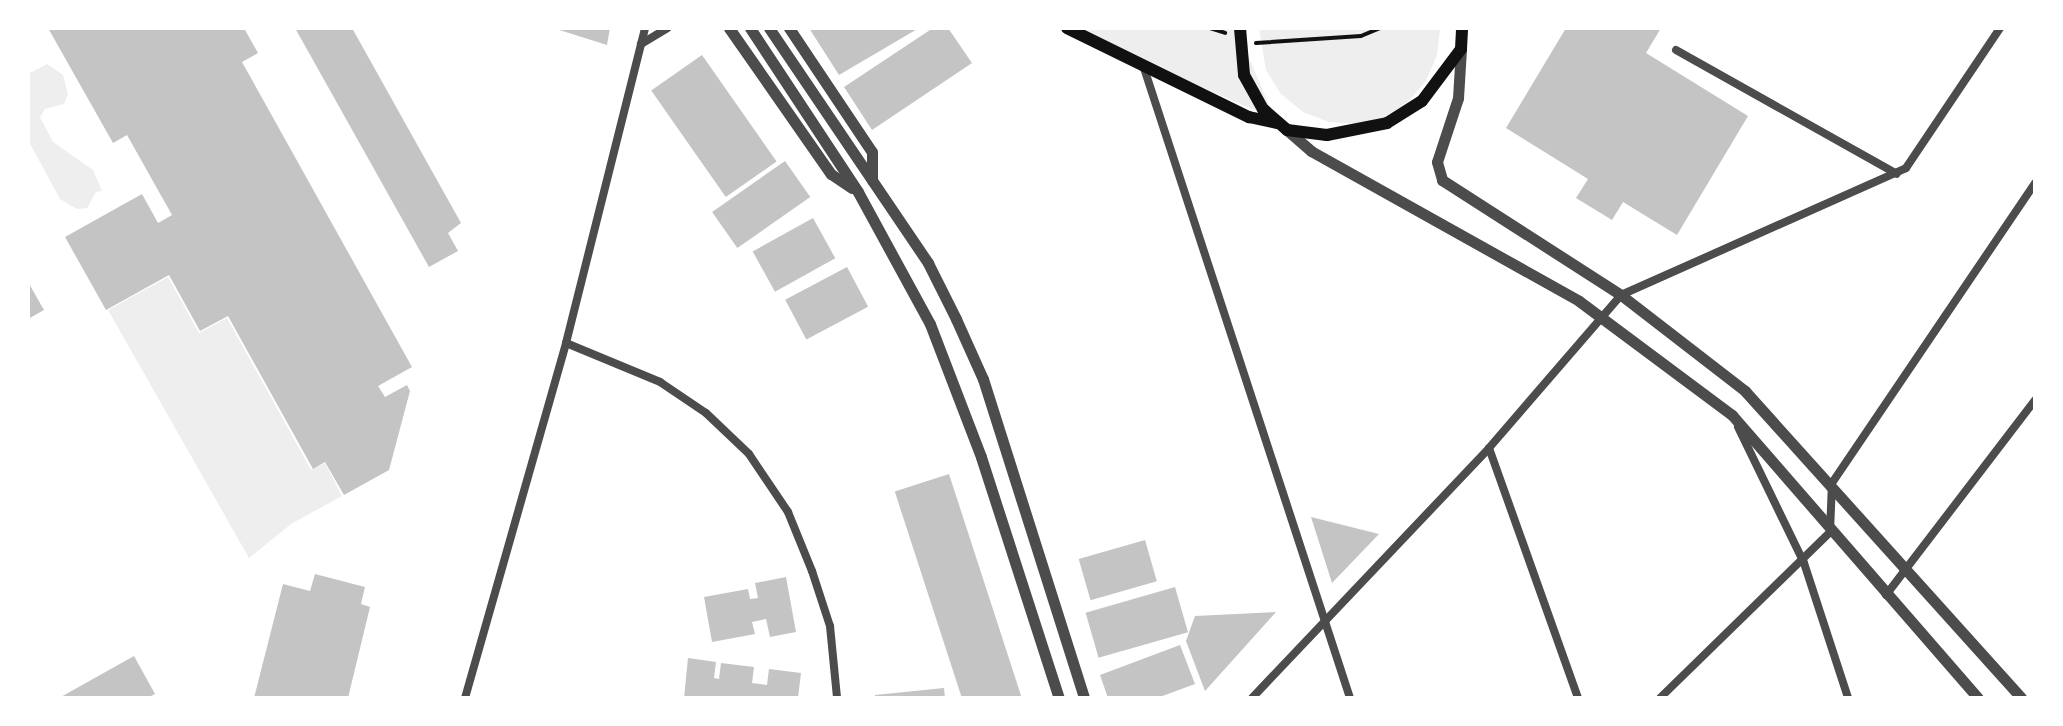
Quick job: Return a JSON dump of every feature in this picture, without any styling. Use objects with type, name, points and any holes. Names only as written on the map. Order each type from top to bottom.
[{"type":"main road","points":[[1067,28],[1142,61],[1249,117],[1327,135],[1387,123],[1437,87],[1461,49],[1463,29]]},
{"type":"main road","points":[[1240,32],[1252,93],[1282,126]]},
{"type":"street","points":[[465,698],[566,343],[645,28]]},
{"type":"street","points":[[641,45],[668,28]]},
{"type":"street","points":[[729,28],[831,174],[858,192]]},
{"type":"street","points":[[750,28],[858,192],[952,373],[1059,698]]},
{"type":"street","points":[[769,28],[928,263],[983,379],[1084,698]]},
{"type":"street","points":[[789,28],[872,152],[872,180]]},
{"type":"street","points":[[1252,698],[1489,448],[1621,295],[1897,174],[1913,161],[2000,28]]},
{"type":"street","points":[[1461,49],[1458,98],[1437,162],[1442,180],[1621,295],[1745,391],[1832,483],[1906,571],[2021,698]]},
{"type":"street","points":[[1676,50],[1897,174]]},
{"type":"street","points":[[1142,61],[1350,698]]},
{"type":"street","points":[[1282,126],[1311,151],[1604,317],[1732,415],[1830,532],[1978,698]]},
{"type":"street","points":[[1660,698],[1804,563],[1830,532],[1832,483],[2035,183]]},
{"type":"street","points":[[566,343],[660,382],[706,413],[749,454],[788,512],[812,571],[830,626],[837,698]]},
{"type":"street","points":[[1886,595],[2035,400]]},
{"type":"street","points":[[1732,415],[1804,563],[1848,698]]},
{"type":"street","points":[[1489,448],[1578,698]]},
{"type":"path","points":[[1210,28],[1240,32],[1258,43],[1317,41],[1380,28]]},
{"type":"shaded area","points":[[1067,28],[1247,28],[1244,46],[1275,119]]},
{"type":"shaded area","points":[[1259,28],[1440,28],[1437,55],[1426,81],[1408,102],[1384,117],[1357,124],[1329,122],[1303,112],[1281,94],[1266,70]]},
{"type":"shaded area","points":[[47,64],[63,75],[68,94],[64,104],[45,109],[40,117],[53,142],[93,170],[102,191],[96,192],[87,208],[77,209],[60,199],[28,140],[28,74]]},
{"type":"shaded area","points":[[168,277],[199,333],[227,318],[311,470],[325,463],[342,496],[291,524],[249,558],[108,310]]},
{"type":"building","points":[[48,28],[244,28],[258,53],[242,62],[412,367],[378,386],[385,397],[407,385],[410,391],[389,470],[344,495],[325,462],[313,469],[228,316],[200,331],[169,275],[106,310],[65,237],[142,194],[158,223],[172,215],[127,135],[113,143]]},
{"type":"building","points":[[295,28],[352,28],[461,223],[448,233],[458,251],[429,267]]},
{"type":"building","points":[[553,28],[610,28],[607,45]]},
{"type":"building","points":[[809,28],[919,28],[839,75]]},
{"type":"building","points":[[933,28],[948,28],[972,63],[872,130],[844,87]]},
{"type":"building","points":[[1566,28],[1661,28],[1646,53],[1748,116],[1677,235],[1623,202],[1612,220],[1576,198],[1588,179],[1506,128]]},
{"type":"building","points":[[702,55],[777,161],[726,197],[651,91]]},
{"type":"building","points":[[785,161],[810,197],[737,248],[712,212]]},
{"type":"building","points":[[813,218],[835,258],[775,292],[753,251]]},
{"type":"building","points":[[847,267],[868,307],[806,340],[785,300]]},
{"type":"building","points":[[28,282],[44,310],[28,319]]},
{"type":"building","points":[[949,474],[1022,697],[962,698],[895,492]]},
{"type":"building","points":[[1311,517],[1379,534],[1332,583]]},
{"type":"building","points":[[1145,540],[1157,581],[1091,600],[1079,559]]},
{"type":"building","points":[[315,574],[365,587],[361,604],[370,607],[348,698],[254,698],[283,584],[310,591]]},
{"type":"building","points":[[786,577],[796,632],[770,637],[766,619],[752,622],[755,634],[712,642],[704,597],[748,589],[750,599],[758,598],[755,583]]},
{"type":"building","points":[[1175,587],[1188,632],[1099,658],[1086,613]]},
{"type":"building","points":[[1276,612],[1205,691],[1186,641],[1195,616]]},
{"type":"building","points":[[1180,645],[1195,684],[1157,698],[1108,698],[1100,675]]},
{"type":"building","points":[[134,656],[155,694],[147,698],[59,698]]},
{"type":"building","points":[[688,658],[716,662],[714,678],[719,679],[721,663],[754,667],[752,683],[767,685],[769,669],[801,673],[798,698],[684,698]]},
{"type":"building","points":[[944,688],[945,698],[875,698],[875,695]]}]
